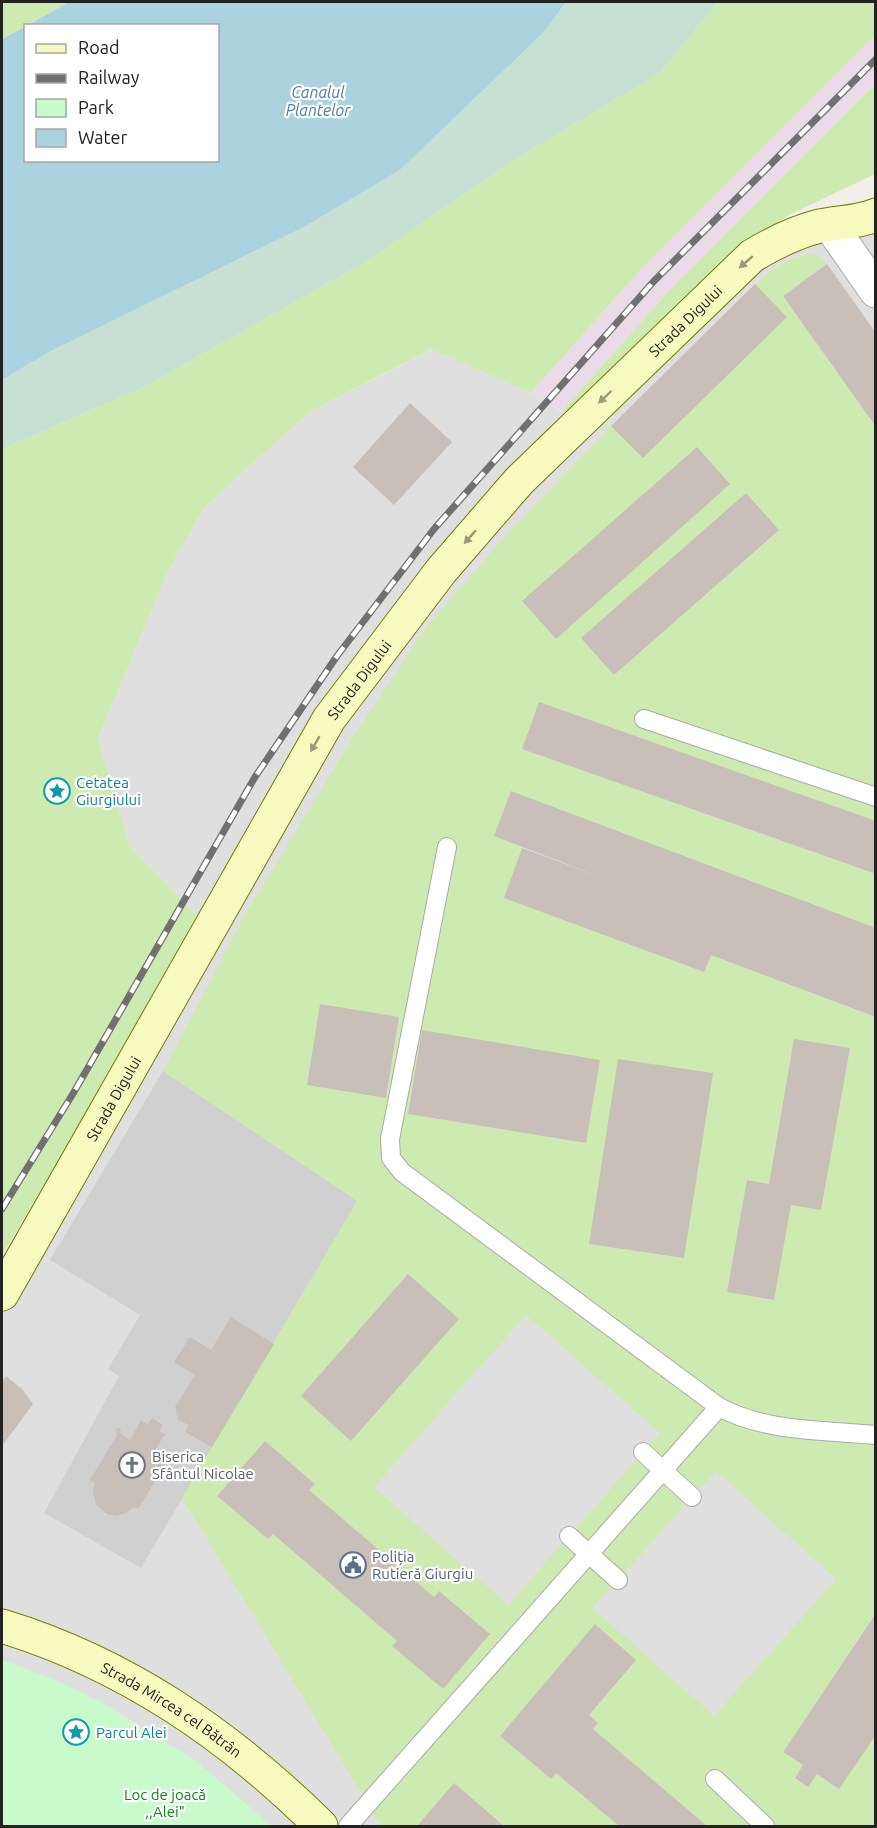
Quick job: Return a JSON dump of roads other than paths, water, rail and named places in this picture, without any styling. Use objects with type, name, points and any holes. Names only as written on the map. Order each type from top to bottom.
[{"type":"street","name":"Strada Digului","points":[[2,1294],[329,719],[441,571],[519,481],[752,256],[767,246],[796,233],[853,222],[876,214]]},
{"type":"street","points":[[830,225],[876,291]]},
{"type":"street","name":"Strada Mircea cel Bătrân","points":[[2,1626],[27,1634],[99,1665],[199,1722],[249,1760],[321,1827]]},
{"type":"lane","points":[[644,719],[876,797]]},
{"type":"lane","points":[[447,848],[390,1139],[392,1158],[402,1172],[719,1407],[736,1416],[761,1424],[876,1435]]},
{"type":"lane","points":[[348,1827],[719,1407]]},
{"type":"lane","points":[[644,1452],[692,1497]]},
{"type":"lane","points":[[569,1536],[618,1580]]},
{"type":"lane","points":[[715,1779],[765,1827]]},
{"type":"water","name":"Canalul Plantelor","points":[[69,2],[566,2],[544,32],[400,170],[304,227],[51,351],[2,380],[2,39],[24,27],[24,162],[219,162],[219,24],[29,24]]},
{"type":"railway","points":[[2,1209],[74,1092],[255,777],[337,656],[434,529],[654,281],[876,59]]},
{"type":"place","name":"Cetatea Giurgiului","points":[[57,791]]},
{"type":"place","name":"Biserica Sfântul Nicolae","points":[[132,1465]]},
{"type":"place","name":"Poliția Rutieră Giurgiu","points":[[353,1565]]},
{"type":"place","name":"Parcul Alei","points":[[76,1732]]},
{"type":"park label","name":"Loc de joacă ,,Alei\"","points":[[165,1802]]}]
